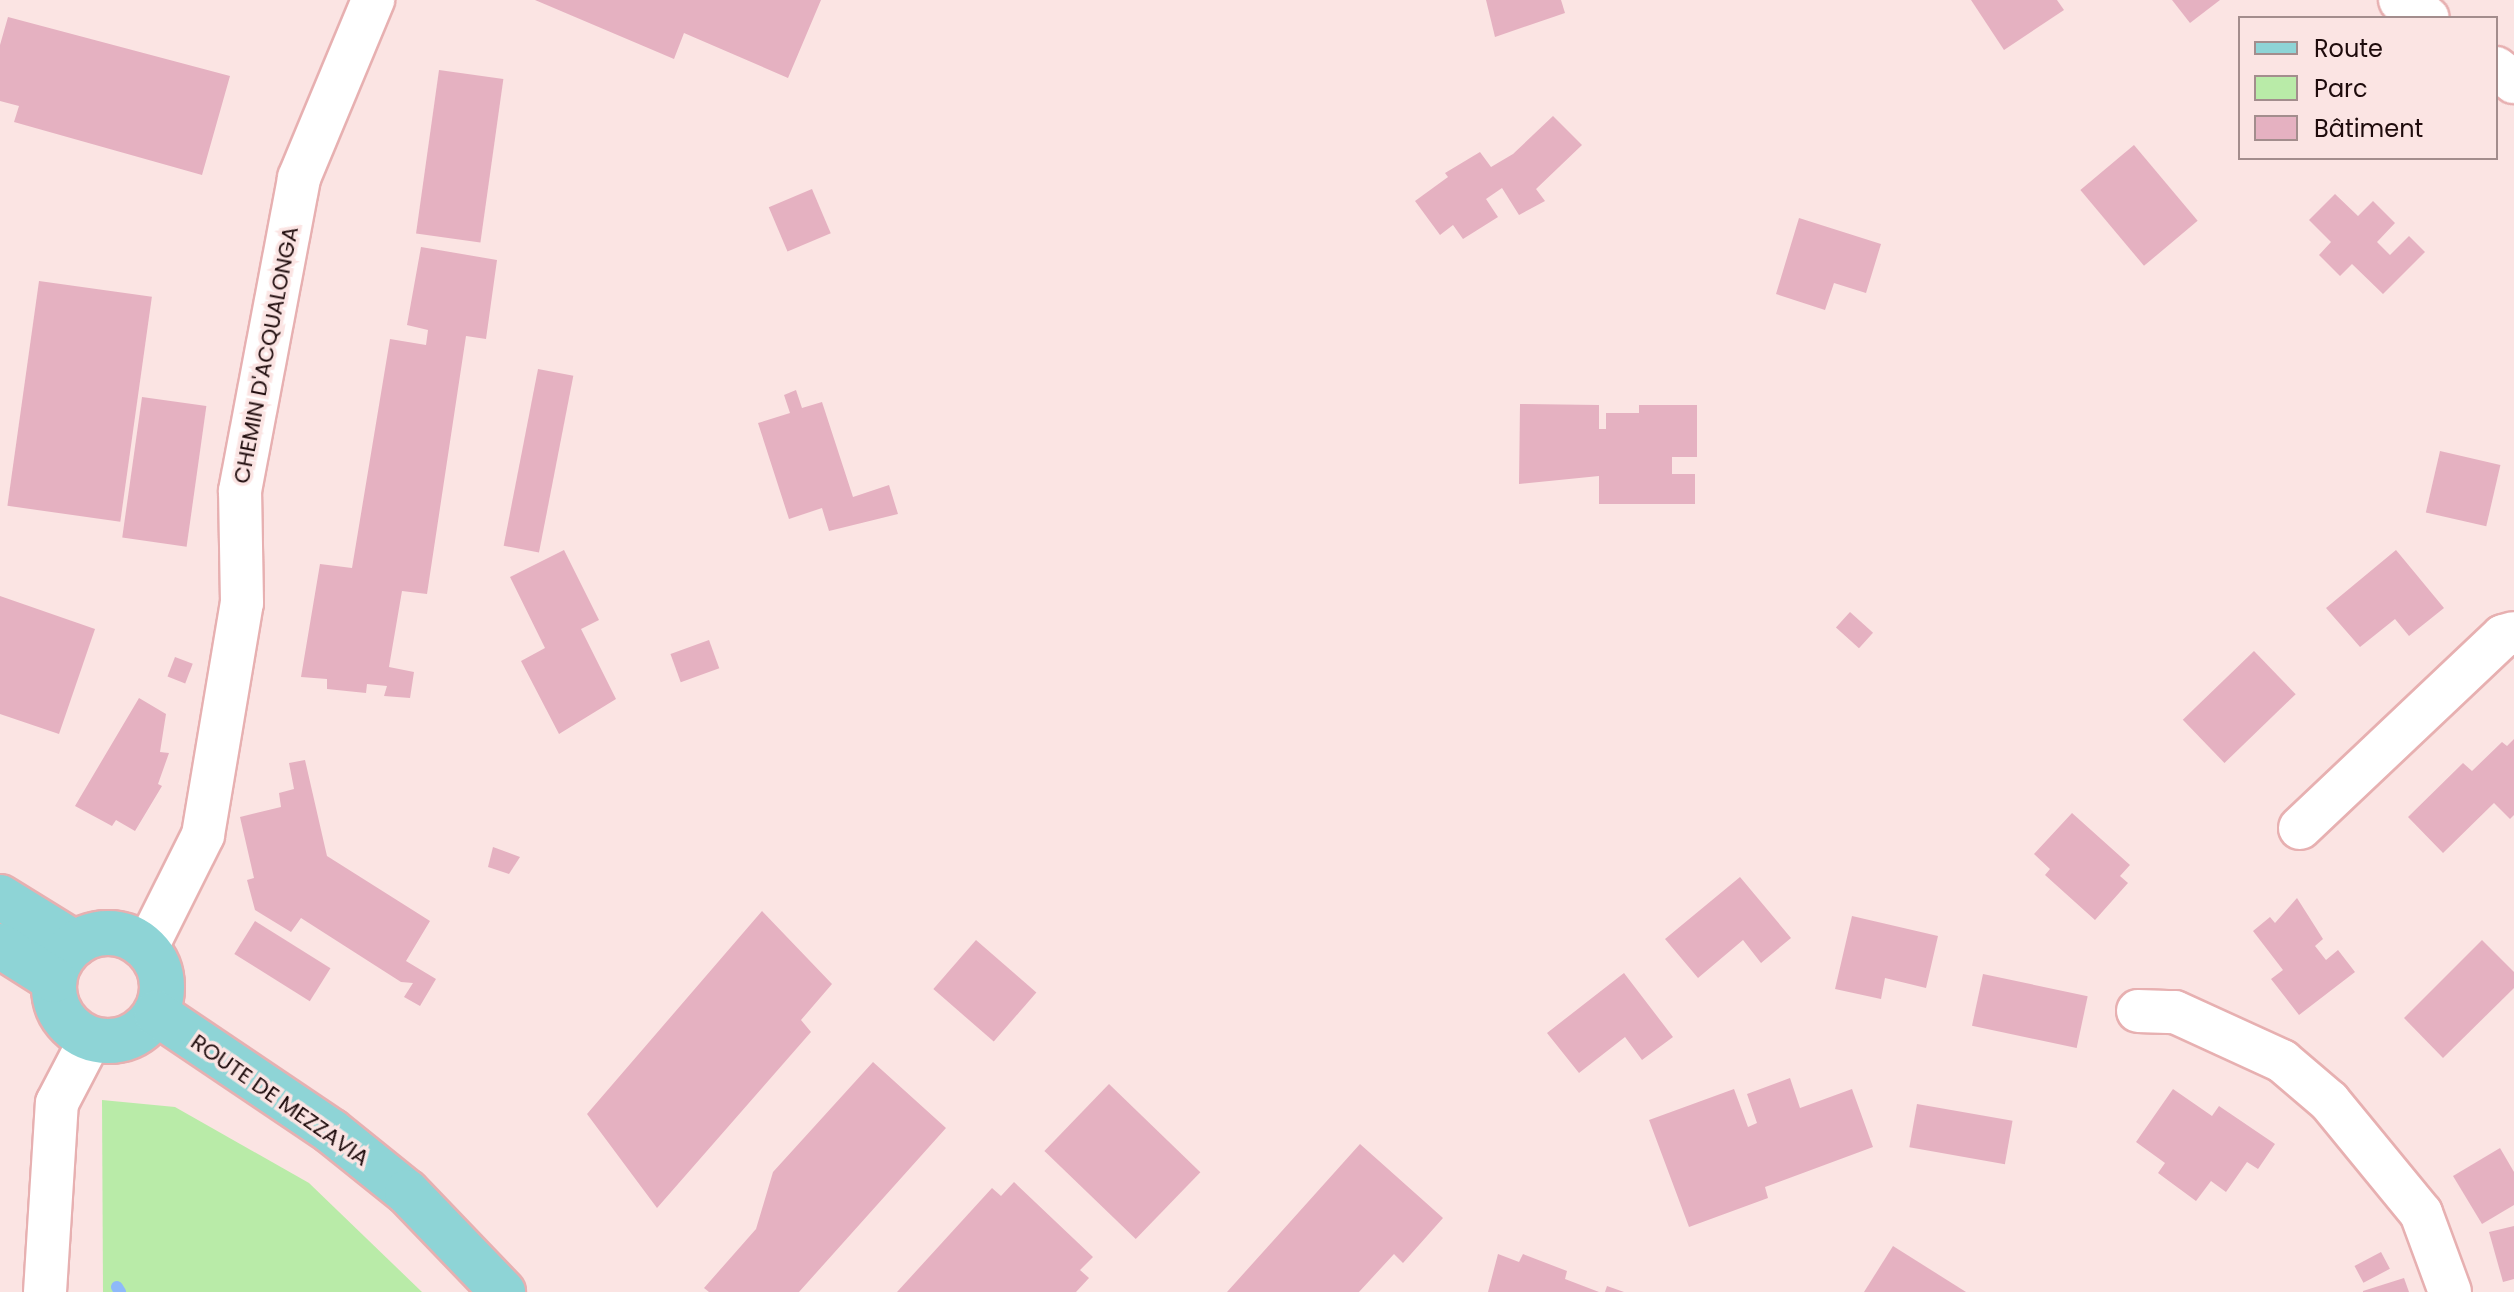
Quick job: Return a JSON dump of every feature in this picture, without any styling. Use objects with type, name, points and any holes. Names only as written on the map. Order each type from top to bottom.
[{"type":"main road","points":[[0,897],[65,962]]},
{"type":"main road","points":[[119,935],[146,949],[161,979],[156,1013],[147,1025],[121,1040],[91,1038],[62,1016],[65,962],[89,937],[119,935]]},
{"type":"main road","points":[[0,946],[65,962]]},
{"type":"main road","name":"ROUTE DE MEZZAVIA","points":[[156,1013],[331,1131],[407,1192],[503,1292]]},
{"type":"street","name":"CHEMIN D'ACQUALONGA","points":[[146,949],[203,835],[242,603],[240,491],[299,178],[373,0]]},
{"type":"street","points":[[2400,0],[2425,16]]},
{"type":"street","points":[[2498,70],[2514,82]]},
{"type":"street","points":[[2300,828],[2503,636],[2514,633]]},
{"type":"street","points":[[2138,1011],[2175,1012],[2282,1061],[2329,1101],[2421,1213],[2450,1292]]},
{"type":"street","points":[[45,1292],[57,1103],[91,1038]]},
{"type":"green space","points":[[102,1100],[175,1107],[309,1183],[422,1292],[103,1292]]},
{"type":"building","points":[[535,0],[821,0],[788,78],[684,33],[674,59]]},
{"type":"building","points":[[1486,0],[1561,0],[1565,13],[1495,37]]},
{"type":"building","points":[[1971,0],[2057,0],[2064,10],[2004,50]]},
{"type":"building","points":[[2172,0],[2220,0],[2190,23]]},
{"type":"building","points":[[8,17],[230,76],[202,175],[14,122],[19,106],[0,101],[0,45]]},
{"type":"building","points":[[439,70],[503,79],[480,242],[416,233]]},
{"type":"building","points":[[1553,116],[1582,145],[1536,189],[1545,201],[1519,215],[1502,188],[1486,199],[1498,217],[1463,239],[1453,225],[1440,235],[1415,201],[1448,177],[1445,173],[1480,152],[1491,167],[1513,154]]},
{"type":"building","points":[[2134,145],[2198,221],[2144,266],[2080,190]]},
{"type":"building","points":[[812,189],[831,233],[787,252],[769,207]]},
{"type":"building","points":[[2335,194],[2358,216],[2373,201],[2395,223],[2377,242],[2390,255],[2409,236],[2425,252],[2383,294],[2352,264],[2340,276],[2319,255],[2331,242],[2309,220]]},
{"type":"building","points":[[1799,218],[1881,244],[1866,293],[1834,283],[1825,310],[1776,294]]},
{"type":"building","points":[[421,247],[497,260],[486,339],[466,336],[427,594],[402,591],[389,667],[414,672],[410,698],[384,696],[387,686],[367,684],[366,693],[327,689],[327,679],[301,677],[320,564],[352,568],[390,339],[426,345],[428,330],[407,325]]},
{"type":"building","points":[[39,281],[152,297],[120,522],[7,506]]},
{"type":"building","points":[[538,369],[573,376],[539,553],[504,546]]},
{"type":"building","points":[[796,390],[802,408],[822,402],[853,497],[889,485],[898,514],[829,531],[822,508],[789,519],[758,423],[790,413],[784,395]]},
{"type":"building","points":[[142,397],[206,406],[187,547],[122,538]]},
{"type":"building","points":[[1520,404],[1599,405],[1599,429],[1606,429],[1606,413],[1639,413],[1639,405],[1697,405],[1697,457],[1672,457],[1672,474],[1695,474],[1695,504],[1599,504],[1599,476],[1519,484]]},
{"type":"building","points":[[2440,451],[2500,465],[2486,526],[2426,512]]},
{"type":"building","points":[[564,550],[599,620],[581,629],[616,699],[559,734],[521,661],[545,648],[510,577]]},
{"type":"building","points":[[2396,550],[2444,608],[2409,636],[2395,619],[2360,647],[2326,608]]},
{"type":"building","points":[[0,596],[95,629],[59,734],[0,714]]},
{"type":"building","points":[[1850,612],[1873,633],[1859,648],[1836,628]]},
{"type":"building","points":[[709,640],[719,668],[681,682],[670,654]]},
{"type":"building","points":[[2254,651],[2296,694],[2224,763],[2183,720]]},
{"type":"building","points":[[175,657],[193,664],[185,683],[167,677]]},
{"type":"building","points":[[139,698],[166,714],[160,752],[169,753],[158,784],[162,786],[135,831],[116,820],[112,826],[75,806]]},
{"type":"building","points":[[2514,739],[2514,815],[2510,819],[2494,803],[2443,853],[2408,817],[2463,763],[2472,771],[2502,742],[2507,746]]},
{"type":"building","points":[[305,760],[327,856],[430,921],[406,961],[436,979],[420,1006],[404,997],[413,983],[401,982],[301,918],[291,932],[255,910],[247,880],[254,878],[240,817],[281,807],[279,793],[294,789],[289,763]]},
{"type":"building","points":[[2072,813],[2130,865],[2120,876],[2128,883],[2095,920],[2045,875],[2050,869],[2034,854]]},
{"type":"building","points":[[493,847],[520,857],[509,874],[488,867]]},
{"type":"building","points":[[1740,877],[1791,938],[1761,963],[1743,940],[1698,978],[1665,939]]},
{"type":"building","points":[[2297,898],[2323,939],[2315,946],[2326,960],[2338,950],[2355,972],[2299,1015],[2271,979],[2283,970],[2253,931],[2270,917],[2275,923]]},
{"type":"building","points":[[762,911],[832,984],[801,1020],[811,1032],[657,1208],[587,1114]]},
{"type":"building","points":[[1852,916],[1938,936],[1926,988],[1885,978],[1881,999],[1835,989]]},
{"type":"building","points":[[255,921],[330,968],[310,1001],[234,954]]},
{"type":"building","points":[[976,940],[1036,992],[994,1042],[933,989]]},
{"type":"building","points":[[2482,940],[2514,972],[2514,988],[2443,1058],[2404,1018]]},
{"type":"building","points":[[1624,973],[1673,1037],[1642,1060],[1625,1037],[1579,1073],[1547,1033]]},
{"type":"building","points":[[1983,974],[2088,996],[2077,1048],[1972,1026]]},
{"type":"building","points":[[873,1062],[946,1128],[799,1292],[709,1292],[704,1288],[756,1229],[773,1172]]},
{"type":"building","points":[[1790,1078],[1800,1108],[1852,1089],[1873,1147],[1765,1187],[1768,1198],[1689,1227],[1649,1120],[1734,1089],[1748,1127],[1757,1123],[1747,1094]]},
{"type":"building","points":[[1109,1084],[1200,1172],[1136,1239],[1044,1151]]},
{"type":"building","points":[[2173,1089],[2212,1116],[2219,1106],[2275,1144],[2258,1169],[2247,1162],[2226,1192],[2211,1181],[2196,1201],[2158,1173],[2165,1163],[2136,1142]]},
{"type":"building","points":[[1917,1104],[2013,1121],[2005,1164],[1909,1147]]},
{"type":"building","points":[[1360,1144],[1443,1218],[1403,1263],[1394,1254],[1359,1292],[1227,1292]]},
{"type":"building","points":[[2500,1148],[2514,1172],[2514,1205],[2482,1224],[2453,1176]]},
{"type":"building","points":[[1014,1182],[1093,1257],[1080,1270],[1089,1278],[1076,1292],[897,1292],[992,1188],[1001,1196]]},
{"type":"building","points":[[2514,1226],[2514,1279],[2503,1282],[2489,1232]]},
{"type":"building","points":[[1893,1246],[1966,1292],[1864,1292]]},
{"type":"building","points":[[2381,1252],[2390,1269],[2363,1283],[2355,1266]]},
{"type":"building","points":[[1498,1254],[1519,1262],[1523,1254],[1567,1271],[1565,1279],[1599,1292],[1488,1292]]},
{"type":"building","points":[[2404,1278],[2409,1292],[2363,1292],[2363,1291]]},
{"type":"building","points":[[1607,1286],[1624,1292],[1605,1292]]},
{"type":"waterway","points":[[117,1287],[120,1292]]}]
